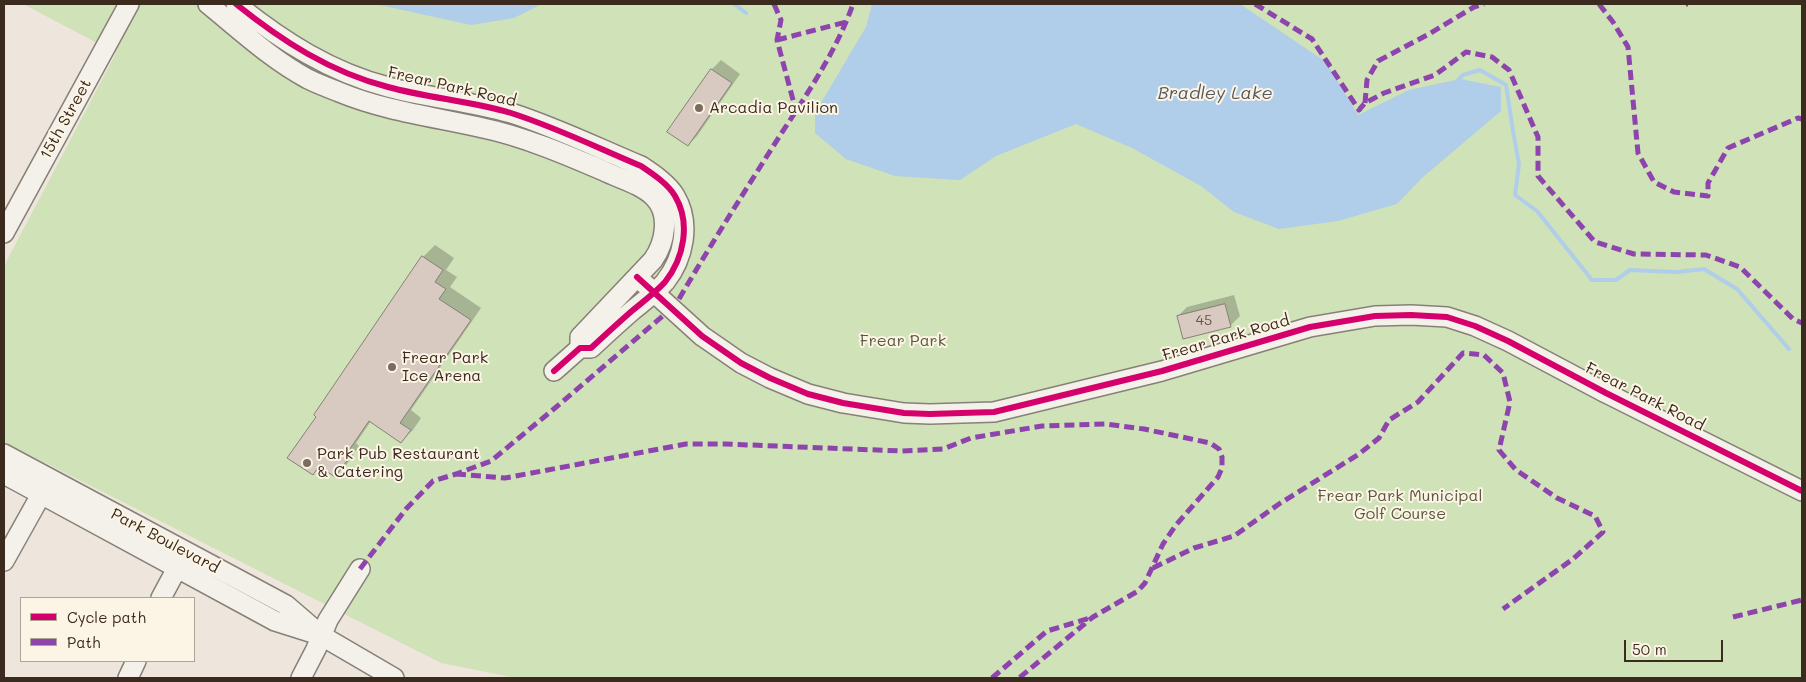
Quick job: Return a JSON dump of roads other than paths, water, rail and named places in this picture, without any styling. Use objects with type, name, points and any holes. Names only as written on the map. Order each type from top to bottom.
[{"type":"street","name":"15th Street","points":[[4,233],[128,4]]},
{"type":"street","name":"Frear Park Road","points":[[208,4],[271,56],[309,80],[376,105],[511,135],[596,168],[644,189],[654,197],[661,208],[664,231],[659,251],[580,337],[580,348]]},
{"type":"street","name":"Frear Park Road","points":[[236,4],[285,41],[309,56],[339,70],[389,88],[510,113],[535,122],[650,171],[676,196],[684,220],[684,235],[681,251],[665,282],[591,348],[580,348],[554,372]]},
{"type":"street","name":"Frear Park Road","points":[[637,277],[718,349],[770,378],[808,394],[842,403],[904,413],[994,412],[1162,372],[1310,328],[1346,320],[1402,315],[1447,317],[1475,326],[1508,341],[1802,492]]},
{"type":"street","name":"Park Boulevard","points":[[4,454],[46,486],[182,560],[275,621],[322,636],[394,678]]},
{"type":"street","name":"Park Boulevard","points":[[4,474],[46,486]]},
{"type":"street","points":[[4,561],[46,486]]},
{"type":"street","points":[[162,597],[182,560]]},
{"type":"street","points":[[301,678],[328,620],[360,569]]},
{"type":"street","points":[[128,678],[136,662]]},
{"type":"water","points":[[375,4],[542,4],[514,18],[471,25]]},
{"type":"water","name":"Bradley Lake","points":[[872,4],[1240,4],[1326,62],[1358,115],[1409,90],[1460,79],[1501,87],[1501,111],[1423,177],[1397,204],[1338,221],[1279,229],[1234,212],[1201,186],[1132,148],[1076,124],[996,156],[960,180],[895,176],[846,159],[815,133],[815,113],[866,27]]},
{"type":"waterway","points":[[734,4],[746,13]]},
{"type":"waterway","points":[[1456,82],[1463,75],[1480,70],[1506,85],[1519,164],[1515,195],[1537,211],[1592,280],[1616,280],[1630,270],[1677,272],[1704,269],[1737,289],[1789,349]]},
{"type":"place","name":"Arcadia Pavilion","points":[[699,108]]},
{"type":"place","name":"Frear Park Ice Arena","points":[[392,367]]},
{"type":"place","name":"Park Pub Restaurant & Catering","points":[[307,463]]},
{"type":"park label","name":"Frear Park","points":[[903,341]]},
{"type":"park label","name":"Frear Park Municipal Golf Course","points":[[1400,505]]}]
